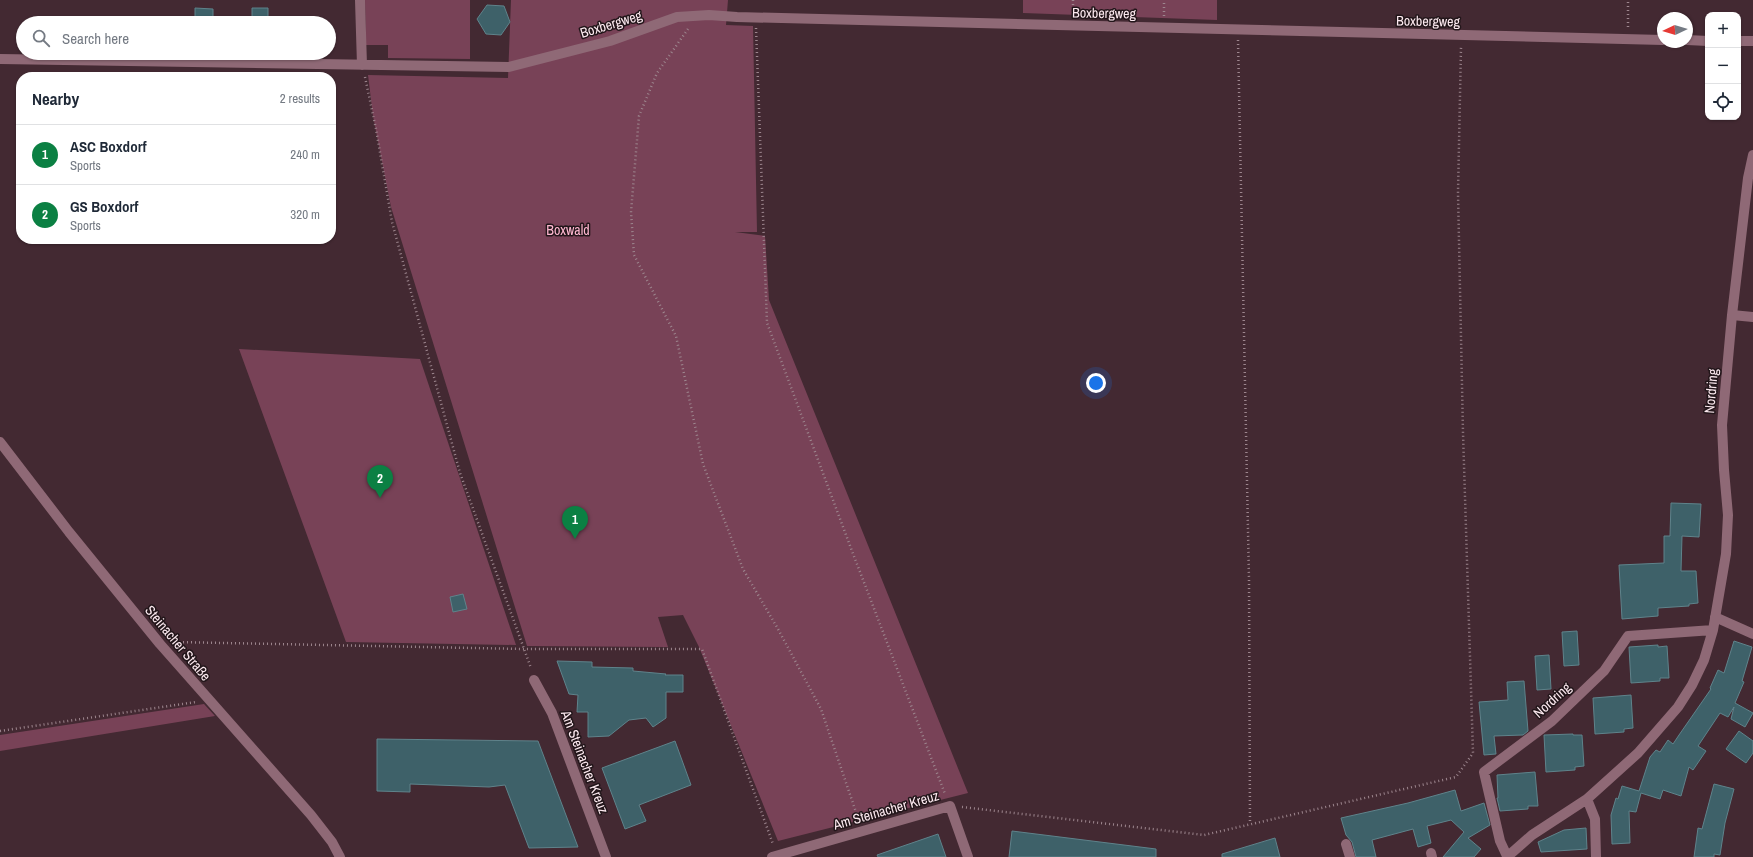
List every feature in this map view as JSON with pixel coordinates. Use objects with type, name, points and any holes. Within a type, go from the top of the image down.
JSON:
[{"type":"street","points":[[360,0],[362,65]]},
{"type":"street","name":"Boxbergweg","points":[[60,60],[509,67],[610,41],[677,17],[708,15],[756,18],[1657,40]]},
{"type":"street","points":[[1693,40],[1705,41]]},
{"type":"street","points":[[1741,41],[1753,41]]},
{"type":"street","name":"Boxbergweg","points":[[0,59],[16,59]]},
{"type":"street","name":"Nordring","points":[[1713,630],[1628,636],[1604,671],[1552,721],[1484,772],[1500,841],[1507,857],[1532,835],[1587,799],[1638,753],[1678,707],[1692,685],[1704,660],[1713,630],[1726,554],[1728,515],[1722,425],[1732,315],[1748,178],[1753,155]]},
{"type":"street","points":[[1732,315],[1753,317]]},
{"type":"street","name":"Steinacher Straße","points":[[0,442],[69,532],[160,644],[312,815],[332,842],[340,857]]},
{"type":"street","points":[[1715,617],[1753,634]]},
{"type":"street","name":"Am Steinacher Kreuz","points":[[534,680],[552,713],[606,857]]},
{"type":"street","points":[[1587,799],[1595,819],[1596,857]]},
{"type":"street","name":"Am Steinacher Kreuz","points":[[776,856],[950,806],[968,857]]},
{"type":"street","points":[[1346,844],[1350,857]]},
{"type":"path","points":[[1073,0],[1073,15]]},
{"type":"path","points":[[1628,0],[1628,39]]},
{"type":"path","points":[[756,18],[767,323],[852,551],[950,806],[1204,835],[1456,777],[1473,753],[1463,449],[1458,193],[1462,36]]},
{"type":"path","points":[[691,27],[686,31],[657,73],[639,116],[631,212],[634,255],[676,336],[703,464],[743,570],[778,629],[821,709],[862,832]]},
{"type":"path","points":[[1238,30],[1248,571],[1250,824]]},
{"type":"path","points":[[362,65],[376,129],[392,222],[458,466],[534,680]]},
{"type":"path","points":[[160,644],[180,641],[523,649],[702,649],[776,856]]},
{"type":"path","points":[[0,731],[209,700]]},
{"type":"green space","points":[[365,0],[470,0],[470,59],[388,58],[388,45],[366,45]]},
{"type":"green space","name":"Boxwald","points":[[511,0],[728,0],[726,25],[753,26],[757,232],[735,232],[765,236],[769,300],[968,793],[778,841],[699,647],[683,615],[658,617],[668,647],[527,646],[391,207],[373,116],[368,75],[508,78]]},
{"type":"green space","points":[[1023,0],[1217,0],[1217,20],[1023,13]]},
{"type":"green space","points":[[239,349],[420,359],[516,645],[346,642]]},
{"type":"green space","points":[[204,704],[215,716],[0,751],[0,735]]},
{"type":"building","points":[[487,5],[504,6],[510,22],[501,35],[486,34],[477,19]]},
{"type":"building","points":[[195,8],[213,9],[213,16],[195,16]]},
{"type":"building","points":[[252,8],[268,8],[268,16],[252,16]]},
{"type":"building","points":[[1671,503],[1701,504],[1699,537],[1682,536],[1681,571],[1696,571],[1698,603],[1689,604],[1689,606],[1658,608],[1658,616],[1622,619],[1619,565],[1664,563],[1664,536],[1670,536]]},
{"type":"building","points":[[463,594],[467,609],[453,612],[450,597]]},
{"type":"building","points":[[1577,631],[1579,665],[1564,666],[1562,632]]},
{"type":"building","points":[[1734,641],[1752,647],[1742,681],[1744,682],[1735,703],[1753,713],[1745,727],[1731,719],[1734,707],[1728,717],[1720,713],[1698,746],[1706,751],[1693,770],[1689,767],[1681,796],[1663,790],[1660,799],[1641,793],[1636,812],[1629,811],[1630,843],[1612,844],[1611,815],[1616,798],[1618,799],[1622,786],[1639,791],[1650,757],[1656,750],[1660,752],[1668,740],[1673,744],[1711,689],[1710,688],[1718,670],[1724,673]]},
{"type":"building","points":[[1658,645],[1658,647],[1667,646],[1669,678],[1660,678],[1660,681],[1631,683],[1629,647]]},
{"type":"building","points":[[1549,655],[1551,689],[1537,690],[1535,656]]},
{"type":"building","points":[[557,661],[592,662],[592,667],[633,668],[633,671],[666,674],[665,675],[683,675],[683,692],[666,692],[666,718],[653,727],[646,718],[629,720],[609,736],[588,737],[588,712],[577,712],[578,695],[569,694]]},
{"type":"building","points":[[1524,681],[1528,731],[1523,735],[1494,736],[1496,754],[1484,755],[1479,702],[1508,700],[1507,682]]},
{"type":"building","points":[[1631,695],[1633,728],[1624,729],[1624,732],[1595,734],[1593,698]]},
{"type":"building","points":[[1739,731],[1753,741],[1753,753],[1746,763],[1726,749]]},
{"type":"building","points":[[1544,735],[1582,735],[1584,766],[1575,767],[1575,770],[1546,772]]},
{"type":"building","points":[[377,739],[538,741],[578,847],[529,848],[505,785],[489,787],[410,784],[410,792],[377,791]]},
{"type":"building","points":[[675,741],[691,785],[639,805],[646,821],[625,829],[602,768]]},
{"type":"building","points":[[1535,772],[1538,806],[1528,806],[1528,809],[1500,811],[1497,798],[1497,775]]},
{"type":"building","points":[[1714,784],[1734,789],[1725,823],[1720,855],[1714,854],[1714,857],[1694,857],[1698,828],[1702,829]]},
{"type":"building","points":[[1455,790],[1461,811],[1484,803],[1490,825],[1468,838],[1481,849],[1474,857],[1443,857],[1464,832],[1451,820],[1427,826],[1431,843],[1418,847],[1413,829],[1372,840],[1376,857],[1356,857],[1352,842],[1346,835],[1341,818],[1408,803]]},
{"type":"building","points":[[1586,828],[1587,849],[1541,852],[1538,842],[1564,830]]},
{"type":"building","points":[[1012,831],[1156,849],[1156,857],[1009,857]]},
{"type":"building","points":[[938,834],[946,857],[878,857],[877,855]]},
{"type":"building","points":[[1275,838],[1280,857],[1222,857],[1222,854]]},
{"type":"place","name":"GS Boxdorf","points":[[380,498]]},
{"type":"place","name":"ASC Boxdorf","points":[[575,539]]}]
